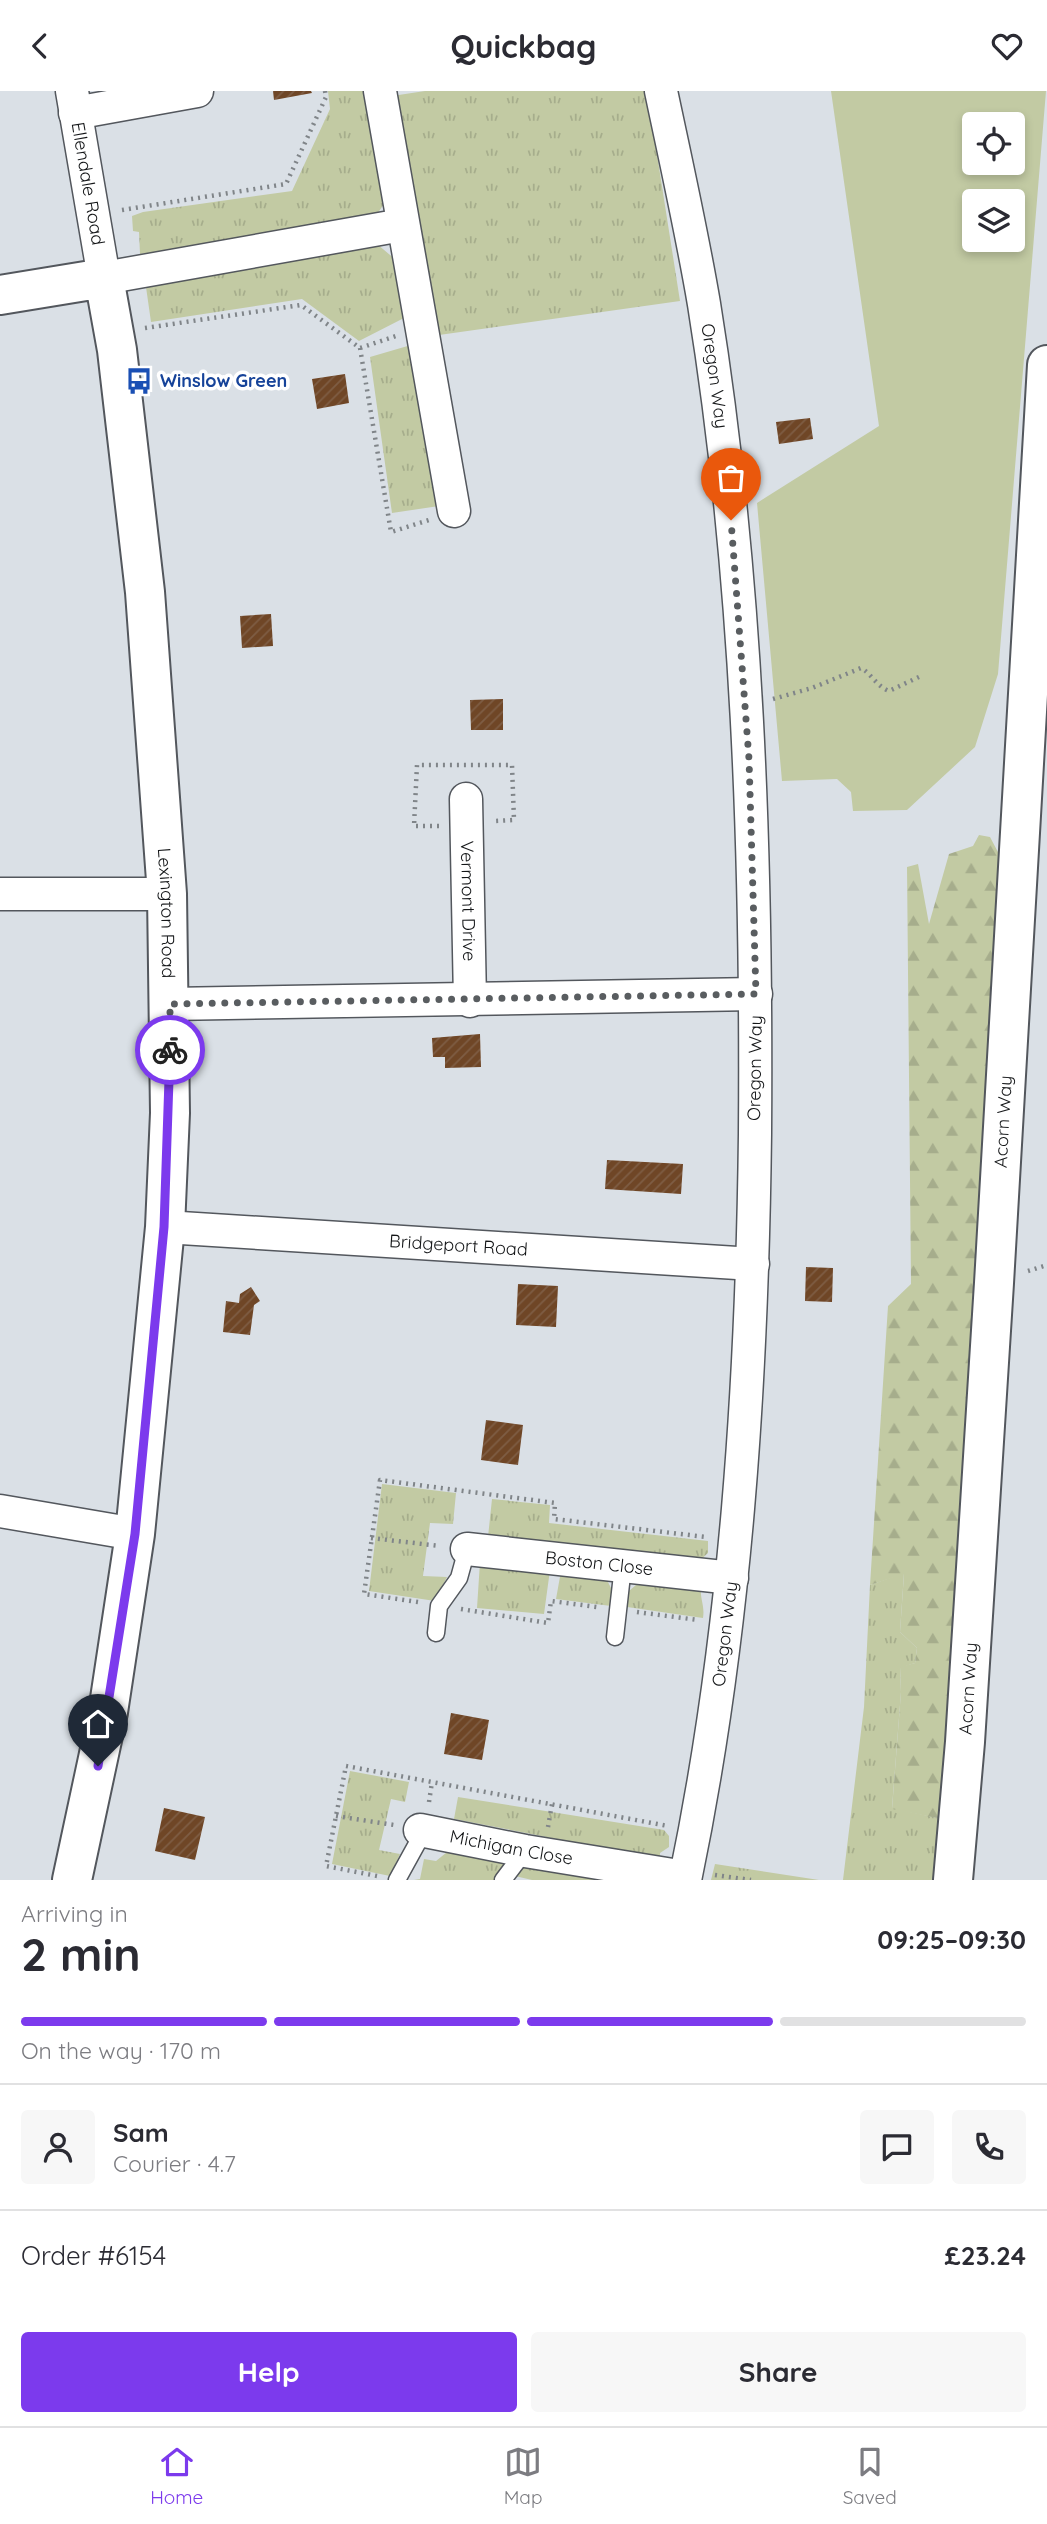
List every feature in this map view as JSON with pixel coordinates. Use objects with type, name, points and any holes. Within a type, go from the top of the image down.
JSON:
[{"type":"street","points":[[74,102],[197,91]]},
{"type":"street","points":[[380,91],[454,511]]},
{"type":"street","name":"Oregon Way","points":[[662,91],[704,304],[731,520],[745,705],[756,994],[753,1263],[732,1578],[715,1718],[685,1879]]},
{"type":"street","name":"Ellendale Road","points":[[74,102],[104,278]]},
{"type":"street","points":[[0,295],[402,226]]},
{"type":"street","name":"Lexington Road","points":[[72,1880],[108,1712],[135,1534],[164,1227],[170,1004],[167,894],[143,564],[104,278]]},
{"type":"street","name":"Acorn Way","points":[[953,1880],[983,1464],[1047,365]]},
{"type":"street","name":"Vermont Drive","points":[[466,799],[470,1001]]},
{"type":"street","points":[[0,894],[167,894]]},
{"type":"street","points":[[170,1004],[470,1001],[756,994]]},
{"type":"street","name":"Bridgeport Road","points":[[164,1227],[753,1263]]},
{"type":"street","points":[[0,1511],[135,1534]]},
{"type":"street","name":"Boston Close","points":[[467,1549],[732,1578]]},
{"type":"street","name":"Michigan Close","points":[[422,1830],[685,1879]]},
{"type":"lane","points":[[436,1633],[439,1606],[459,1578],[467,1549]]},
{"type":"lane","points":[[615,1637],[623,1566]]},
{"type":"lane","points":[[397,1880],[422,1830]]},
{"type":"lane","points":[[503,1880],[525,1851]]},
{"type":"path","points":[[93,215],[286,184],[326,97],[325,91]]},
{"type":"path","points":[[113,332],[301,305],[360,348],[391,532],[454,511]]},
{"type":"path","points":[[360,348],[421,327]]},
{"type":"path","points":[[745,705],[812,688],[861,668],[870,673],[880,688],[889,691],[921,676]]},
{"type":"path","points":[[371,1538],[467,1549]]},
{"type":"path","points":[[336,1816],[422,1830]]},
{"type":"green space","points":[[328,91],[367,91],[384,204],[375,217],[265,237],[140,254],[139,232],[133,231],[132,216],[143,212],[292,191],[330,109]]},
{"type":"green space","points":[[425,91],[647,91],[680,301],[432,336],[392,96]]},
{"type":"green space","points":[[831,91],[1046,91],[998,674],[975,747],[907,810],[853,811],[851,792],[837,779],[782,781],[757,503],[879,426]]},
{"type":"green space","points":[[377,244],[396,260],[404,318],[359,341],[302,299],[151,322],[146,287]]},
{"type":"green space","points":[[411,345],[439,506],[392,513],[370,357]]},
{"type":"green space","points":[[979,835],[990,837],[999,854],[942,1819],[892,1809],[901,1692],[900,1667],[915,1663],[917,1648],[900,1632],[904,1574],[870,1585],[888,1306],[911,1284],[907,867],[918,864],[929,924],[949,854],[973,846]]},
{"type":"green space","points":[[382,1484],[456,1493],[453,1524],[430,1523],[423,1576],[447,1577],[435,1601],[369,1591]]},
{"type":"green space","points":[[492,1499],[550,1505],[549,1523],[708,1541],[708,1553],[697,1563],[488,1537]]},
{"type":"green space","points":[[480,1562],[550,1570],[544,1614],[477,1608]]},
{"type":"green space","points":[[561,1571],[606,1578],[612,1590],[611,1606],[556,1599]]},
{"type":"green space","points":[[904,1573],[900,1632],[917,1648],[915,1663],[900,1668],[901,1692],[892,1808],[942,1819],[935,1880],[843,1880],[864,1707],[870,1585]]},
{"type":"green space","points":[[643,1579],[701,1589],[703,1618],[627,1607],[629,1591]]},
{"type":"green space","points":[[350,1771],[409,1782],[405,1802],[391,1799],[379,1850],[400,1854],[390,1876],[332,1864]]},
{"type":"green space","points":[[458,1797],[664,1830],[669,1836],[669,1847],[660,1853],[660,1859],[454,1819]]},
{"type":"green space","points":[[457,1844],[514,1858],[496,1880],[414,1880],[420,1879],[424,1859],[436,1861]]},
{"type":"green space","points":[[526,1861],[642,1880],[532,1880],[515,1876]]},
{"type":"green space","points":[[715,1864],[819,1880],[711,1880]]},
{"type":"building","points":[[273,91],[311,91],[312,93],[274,100]]},
{"type":"building","points":[[345,374],[349,403],[317,409],[312,379]]},
{"type":"building","points":[[810,418],[813,439],[779,444],[776,422]]},
{"type":"building","points":[[271,614],[273,646],[242,648],[240,616]]},
{"type":"building","points":[[503,699],[503,730],[471,730],[470,700]]},
{"type":"building","points":[[480,1034],[481,1067],[445,1068],[445,1057],[433,1057],[432,1038]]},
{"type":"building","points":[[607,1160],[683,1164],[681,1194],[605,1189]]},
{"type":"building","points":[[806,1267],[833,1268],[832,1302],[805,1301]]},
{"type":"building","points":[[518,1284],[558,1286],[556,1327],[516,1325]]},
{"type":"building","points":[[251,1287],[260,1301],[254,1305],[250,1335],[223,1332],[226,1301],[239,1303],[240,1294]]},
{"type":"building","points":[[486,1420],[523,1425],[518,1465],[481,1460]]},
{"type":"building","points":[[451,1713],[489,1720],[482,1760],[444,1754]]},
{"type":"building","points":[[164,1808],[205,1817],[195,1860],[155,1851]]},
{"type":"way so far","points":[[170,1050],[170,1004],[470,1001],[756,994],[749,759],[731,520]]},
{"type":"place","name":"Winslow Green","points":[[139,381]]},
{"type":"route","points":[[98,1766],[135,1534],[164,1227],[170,1113],[170,1050]]}]
